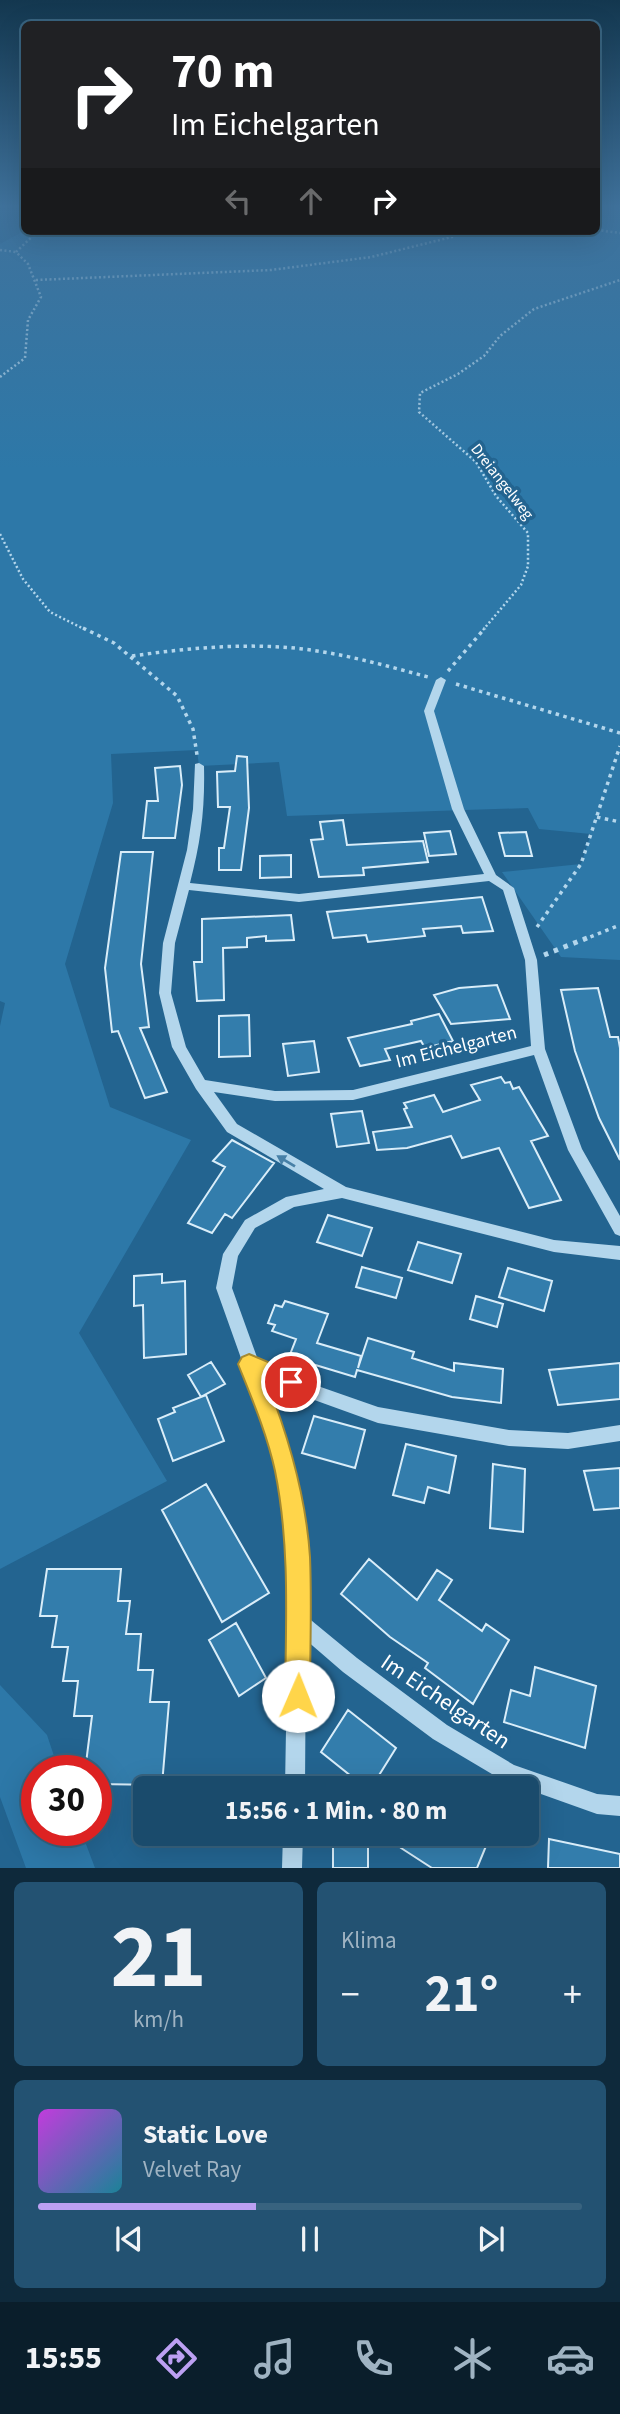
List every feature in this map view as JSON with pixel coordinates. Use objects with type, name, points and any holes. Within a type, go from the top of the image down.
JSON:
[{"type":"street","name":"Im Eichelgarten","points":[[201,1085],[275,1096],[353,1095],[538,1049],[531,960],[526,942],[508,888],[491,877],[458,808],[429,711],[441,680]]},
{"type":"street","points":[[199,766],[200,809],[185,887],[169,943],[165,993],[179,1047],[201,1085],[232,1128],[342,1192],[554,1246],[620,1253]]},
{"type":"street","points":[[185,887],[299,898],[491,877]]},
{"type":"street","points":[[538,1049],[575,1150],[620,1230]]},
{"type":"street","points":[[295,1776],[298,1556],[286,1471],[273,1425],[223,1288],[231,1254],[250,1224],[290,1201],[342,1192]]},
{"type":"street","points":[[249,1364],[312,1392],[378,1415],[509,1438],[568,1441],[620,1433]]},
{"type":"street","name":"Im Eichelgarten","points":[[299,1622],[350,1665],[440,1732],[509,1773],[597,1804],[620,1806]]},
{"type":"street","points":[[292,1868],[293,1846]]},
{"type":"path","points":[[0,377],[25,358],[28,320],[40,294]]},
{"type":"path","name":"Dreiangelweg","points":[[441,680],[521,585],[527,566],[528,533],[496,496],[476,462],[419,412],[420,393],[458,374],[484,356],[500,337],[534,309],[578,294]]},
{"type":"path","points":[[0,534],[23,579],[50,612],[114,643],[177,696],[193,729],[199,766]]},
{"type":"path","points":[[132,656],[198,646],[284,647],[374,663],[441,680],[620,733]]},
{"type":"path","points":[[526,942],[581,864],[620,746]]},
{"type":"path","points":[[597,817],[620,822]]},
{"type":"path","points":[[531,960],[620,925]]},
{"type":"shaded area","points":[[0,294],[620,294],[620,960],[561,957],[502,872],[581,864],[591,834],[539,829],[528,808],[287,816],[279,762],[199,766],[197,750],[111,754],[113,803],[65,964],[110,1107],[191,1140],[79,1333],[167,1481],[0,1569],[0,1026],[5,1003],[0,1001]]},
{"type":"shaded area","points":[[0,1685],[47,1735],[54,1755],[21,1755],[21,1846],[87,1846],[95,1868],[26,1868],[0,1797]]},
{"type":"building","points":[[237,756],[247,757],[249,808],[241,870],[219,870],[219,848],[224,848],[230,807],[218,807],[217,772],[235,771]]},
{"type":"building","points":[[180,766],[182,785],[175,838],[143,838],[147,801],[158,801],[155,768]]},
{"type":"building","points":[[343,820],[347,845],[423,841],[428,862],[363,868],[364,875],[319,877],[311,840],[323,839],[320,822]]},
{"type":"building","points":[[450,831],[456,854],[429,856],[424,833]]},
{"type":"building","points":[[526,832],[532,856],[505,856],[499,833]]},
{"type":"building","points":[[121,852],[153,852],[141,964],[149,1027],[140,1028],[167,1092],[145,1098],[118,1031],[112,1032],[105,968]]},
{"type":"building","points":[[291,855],[291,877],[260,878],[260,856]]},
{"type":"building","points":[[482,897],[493,931],[463,933],[461,926],[423,929],[425,936],[368,942],[366,935],[333,938],[327,912]]},
{"type":"building","points":[[291,915],[294,940],[266,941],[266,936],[247,938],[247,947],[223,948],[224,1000],[197,1001],[194,962],[202,962],[202,919]]},
{"type":"building","points":[[497,985],[510,1019],[451,1024],[434,995],[459,988]]},
{"type":"building","points":[[598,988],[610,1037],[618,1037],[620,1048],[620,1160],[599,1118],[575,1051],[561,990]]},
{"type":"building","points":[[439,1014],[453,1041],[425,1048],[421,1041],[385,1049],[390,1060],[360,1066],[348,1038],[412,1024],[411,1021]]},
{"type":"building","points":[[249,1015],[250,1056],[219,1057],[219,1016]]},
{"type":"building","points":[[314,1041],[319,1072],[288,1076],[283,1044]]},
{"type":"building","points":[[501,1077],[505,1083],[510,1082],[513,1089],[519,1087],[548,1136],[531,1141],[561,1200],[529,1208],[499,1148],[462,1158],[451,1136],[407,1148],[377,1150],[373,1132],[412,1127],[404,1103],[434,1095],[443,1112],[480,1100],[471,1085]]},
{"type":"building","points":[[362,1111],[369,1143],[337,1147],[331,1114]]},
{"type":"building","points":[[232,1140],[274,1163],[232,1218],[225,1214],[212,1233],[188,1223],[225,1167],[213,1161]]},
{"type":"building","points":[[328,1215],[372,1228],[362,1256],[317,1242]]},
{"type":"building","points":[[418,1242],[461,1254],[452,1283],[408,1270]]},
{"type":"building","points":[[362,1267],[402,1278],[396,1298],[356,1287]]},
{"type":"building","points":[[508,1268],[552,1281],[544,1311],[499,1297]]},
{"type":"building","points":[[162,1274],[162,1283],[185,1281],[186,1354],[144,1358],[143,1305],[134,1306],[134,1276]]},
{"type":"building","points":[[476,1296],[503,1304],[497,1327],[470,1319]]},
{"type":"building","points":[[285,1301],[328,1314],[317,1343],[361,1356],[358,1368],[368,1338],[414,1352],[412,1358],[454,1371],[454,1363],[503,1369],[501,1403],[452,1397],[357,1370],[355,1377],[289,1357],[296,1339],[272,1331],[275,1325],[268,1323],[275,1305],[282,1307]]},
{"type":"building","points":[[211,1362],[225,1384],[201,1397],[188,1375]]},
{"type":"building","points":[[620,1363],[620,1399],[558,1405],[549,1370]]},
{"type":"building","points":[[206,1395],[224,1441],[173,1461],[158,1419],[175,1412],[173,1408]]},
{"type":"building","points":[[314,1416],[365,1430],[355,1468],[302,1453]]},
{"type":"building","points":[[406,1444],[456,1456],[449,1493],[428,1487],[424,1503],[393,1495]]},
{"type":"building","points":[[493,1464],[525,1469],[523,1532],[490,1528]]},
{"type":"building","points":[[620,1468],[620,1508],[594,1510],[584,1471]]},
{"type":"building","points":[[206,1484],[269,1593],[222,1622],[162,1510]]},
{"type":"building","points":[[369,1559],[417,1600],[437,1570],[452,1580],[439,1600],[482,1631],[486,1624],[509,1640],[473,1704],[425,1668],[428,1663],[390,1637],[341,1594]]},
{"type":"building","points":[[47,1569],[121,1569],[118,1601],[130,1601],[126,1634],[141,1634],[138,1670],[153,1670],[150,1702],[169,1702],[163,1776],[133,1776],[133,1785],[112,1784],[112,1755],[87,1755],[92,1716],[74,1716],[78,1681],[63,1681],[68,1647],[52,1647],[57,1616],[40,1616]]},
{"type":"building","points":[[236,1623],[266,1678],[239,1696],[209,1640]]},
{"type":"building","points":[[535,1667],[596,1686],[585,1748],[504,1722],[511,1690],[530,1696]]},
{"type":"building","points":[[348,1710],[396,1748],[378,1776],[351,1776],[321,1752]]},
{"type":"building","points":[[549,1839],[620,1854],[620,1868],[548,1868]]},
{"type":"building","points":[[333,1846],[368,1846],[368,1868],[333,1868]]},
{"type":"building","points":[[486,1846],[477,1868],[432,1868],[401,1848]]},
{"type":"route","points":[[291,1382],[249,1364],[273,1425],[286,1471],[298,1556],[298,1696]]}]
